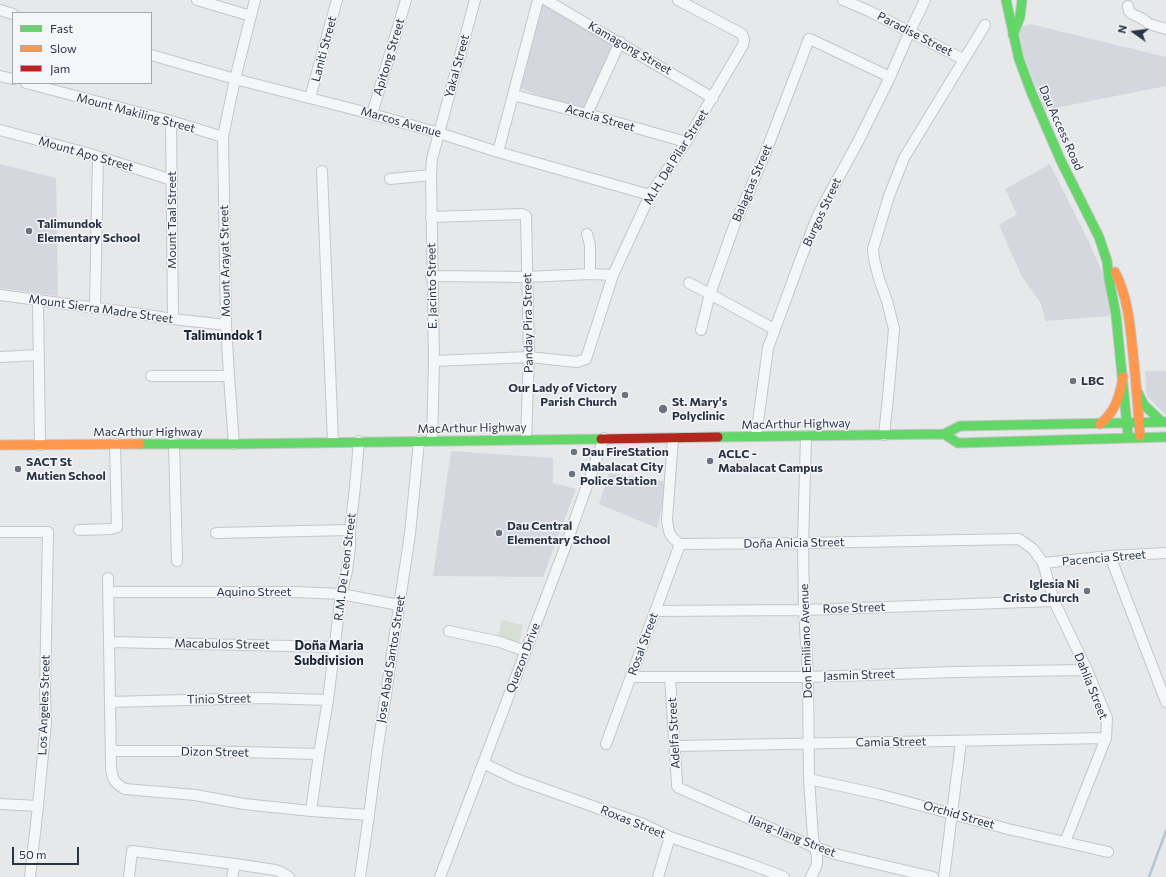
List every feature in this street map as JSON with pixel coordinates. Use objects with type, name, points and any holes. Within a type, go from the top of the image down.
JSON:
[{"type":"main road","name":"Dau Access Road","points":[[1006,0],[1019,59],[1032,94],[1061,161],[1092,223],[1107,261],[1117,276],[1125,295],[1137,391],[1140,438]]},
{"type":"main road","points":[[1014,35],[1020,17],[1022,0]]},
{"type":"main road","name":"Dau Access Road","points":[[1107,261],[1115,306],[1128,423],[1128,438]]},
{"type":"main road","points":[[1100,424],[1108,417],[1114,408],[1121,388],[1123,376]]},
{"type":"main road","points":[[1137,391],[1144,405],[1164,422]]},
{"type":"main road","name":"MacArthur Highway","points":[[0,445],[174,443],[234,444],[419,440],[944,434],[960,426],[1164,422]]},
{"type":"main road","name":"MacArthur Highway","points":[[944,434],[958,443],[1166,437]]},
{"type":"street","points":[[197,0],[251,16]]},
{"type":"street","name":"Mount Arayat Street","points":[[234,444],[226,325],[223,137],[235,79],[255,0]]},
{"type":"street","name":"Laniti Street","points":[[310,98],[338,0]]},
{"type":"street","name":"Apitong Street","points":[[372,114],[406,0]]},
{"type":"street","name":"Yakal Street","points":[[439,132],[475,0]]},
{"type":"street","points":[[498,152],[538,0]]},
{"type":"street","name":"Kamagong Street","points":[[546,0],[620,42],[713,98]]},
{"type":"street","name":"M.H. Del Pilar Street","points":[[529,357],[577,362],[586,359],[613,275],[650,194],[686,142],[713,98],[742,45],[744,40],[742,34],[678,0]]},
{"type":"street","name":"Paradise Street","points":[[844,0],[910,31],[963,59]]},
{"type":"street","name":"Burgos Street","points":[[756,436],[768,348],[818,215],[890,77],[925,0]]},
{"type":"street","points":[[1128,6],[1129,11],[1132,14],[1143,19],[1149,24],[1161,28]]},
{"type":"street","points":[[0,10],[12,14]]},
{"type":"street","points":[[884,435],[894,329],[888,301],[879,279],[874,260],[874,249],[888,196],[904,158],[985,25]]},
{"type":"street","name":"Balagtas Street","points":[[701,330],[710,294],[734,226],[765,154],[809,39],[890,77]]},
{"type":"street","points":[[587,114],[620,42]]},
{"type":"street","name":"Marcos Avenue","points":[[152,55],[235,79],[439,132],[498,152],[650,194]]},
{"type":"street","points":[[0,76],[12,79]]},
{"type":"street","name":"Mount Makiling Street","points":[[30,84],[223,137]]},
{"type":"street","name":"Acacia Street","points":[[513,95],[686,142]]},
{"type":"street","name":"Mount Taal Street","points":[[171,122],[173,319]]},
{"type":"street","name":"Mount Apo Street","points":[[0,130],[72,148],[172,180]]},
{"type":"street","name":"E. Jacinto Street","points":[[432,441],[434,361],[431,276],[431,175],[432,159],[439,132]]},
{"type":"street","points":[[95,308],[98,157]]},
{"type":"street","points":[[322,171],[333,442]]},
{"type":"street","points":[[390,179],[431,175]]},
{"type":"street","name":"Panday Pira Street","points":[[431,217],[519,214],[526,216],[529,357],[526,439]]},
{"type":"street","points":[[587,234],[590,245],[590,274]]},
{"type":"street","points":[[431,276],[527,277],[590,274],[613,275]]},
{"type":"street","points":[[689,283],[774,329]]},
{"type":"street","name":"Mount Sierra Madre Street","points":[[0,295],[226,325]]},
{"type":"street","points":[[38,300],[40,444]]},
{"type":"street","points":[[0,357],[39,355]]},
{"type":"street","points":[[434,361],[529,357]]},
{"type":"street","points":[[151,376],[229,376]]},
{"type":"street","name":"Don Emiliano Avenue","points":[[806,436],[803,544],[804,610],[808,677],[809,779],[814,847],[817,857],[816,869],[811,877]]},
{"type":"street","name":"Quezon Drive","points":[[440,877],[564,550],[604,438]]},
{"type":"street","points":[[673,438],[667,520],[669,532],[680,544]]},
{"type":"street","name":"Jose Abad Santos Street","points":[[360,877],[410,534],[419,440]]},
{"type":"street","name":"R.M. De Leon Street","points":[[311,812],[328,700],[341,594],[347,570],[350,547],[350,530],[359,441]]},
{"type":"street","points":[[174,443],[177,561]]},
{"type":"street","points":[[79,530],[111,529],[117,527],[115,444]]},
{"type":"street","points":[[216,533],[350,530]]},
{"type":"street","name":"Los Angeles Street","points":[[0,532],[48,532],[46,723],[30,877]]},
{"type":"street","name":"Doña Anicia Street","points":[[680,544],[803,544],[1019,539]]},
{"type":"street","name":"Dahlia Street","points":[[1019,539],[1033,549],[1043,564],[1054,601],[1087,670],[1107,718],[1106,738],[1065,842]]},
{"type":"street","name":"Rosal Street","points":[[606,744],[680,544]]},
{"type":"street","name":"Pacencia Street","points":[[1043,564],[1110,556],[1166,553]]},
{"type":"street","points":[[1110,556],[1166,702]]},
{"type":"street","points":[[108,578],[111,767],[112,776],[117,784],[125,789],[195,795],[244,804],[311,812],[369,815]]},
{"type":"street","name":"Aquino Street","points":[[109,592],[296,592],[341,594],[399,605]]},
{"type":"street","name":"Rose Street","points":[[655,611],[804,610],[1054,601]]},
{"type":"street","points":[[449,631],[500,642],[525,651]]},
{"type":"street","name":"Macabulos Street","points":[[110,642],[335,646]]},
{"type":"street","name":"Jasmin Street","points":[[631,677],[808,677],[954,672],[1087,670]]},
{"type":"street","name":"Adelfa Street","points":[[670,677],[676,783],[679,788]]},
{"type":"street","name":"Tinio Street","points":[[110,702],[263,698],[328,700]]},
{"type":"street","name":"Camia Street","points":[[675,746],[961,742],[1106,738]]},
{"type":"street","points":[[944,877],[961,742]]},
{"type":"street","name":"Dizon Street","points":[[111,752],[202,750],[319,754]]},
{"type":"street","name":"Roxas Street","points":[[483,763],[516,779],[643,824],[670,837],[784,877]]},
{"type":"street","name":"Orchid Street","points":[[809,779],[915,803],[952,815],[1108,852]]},
{"type":"street","name":"Ilang-Ilang Street","points":[[679,788],[814,847],[839,855],[933,877]]},
{"type":"street","points":[[0,804],[38,806]]},
{"type":"street","points":[[658,877],[670,837]]},
{"type":"street","points":[[129,877],[132,851],[275,870],[289,877]]},
{"type":"street","points":[[232,877],[235,864]]},
{"type":"shaded area","points":[[542,1],[616,38],[582,111],[519,88]]},
{"type":"shaded area","points":[[1030,24],[1166,57],[1166,86],[1045,110],[1025,58],[1018,28]]},
{"type":"shaded area","name":"Talimundok Elementary School","points":[[0,164],[56,178],[58,296],[0,288]]},
{"type":"shaded area","points":[[1050,164],[1090,244],[1104,277],[1110,316],[1046,321],[1040,302],[1022,277],[999,225],[1017,214],[1005,189]]},
{"type":"shaded area","points":[[1145,371],[1166,371],[1166,415],[1147,396]]},
{"type":"shaded area","name":"Dau Central Elementary School","points":[[451,451],[553,458],[553,483],[576,489],[543,577],[433,576]]},
{"type":"shaded area","points":[[609,473],[668,482],[657,528],[599,504]]},
{"type":"shaded area","points":[[502,620],[523,625],[519,642],[498,637]]},
{"type":"waterway","points":[[1149,877],[1166,831]]},
{"type":"traffic: fast","points":[[1006,0],[1019,59],[1032,94],[1061,161],[1099,237],[1107,261],[1116,315],[1128,435]]},
{"type":"traffic: fast","points":[[1013,35],[1020,17],[1022,0]]},
{"type":"traffic: fast","points":[[1137,391],[1144,405],[1162,422]]},
{"type":"traffic: fast","points":[[718,437],[944,434],[960,426],[1166,422]]},
{"type":"traffic: fast","points":[[944,434],[958,443],[1166,437]]},
{"type":"traffic: fast","points":[[140,444],[601,439]]},
{"type":"traffic: slow","points":[[1115,272],[1126,301],[1135,374],[1140,436]]},
{"type":"traffic: slow","points":[[1100,424],[1110,414],[1116,403],[1123,377]]},
{"type":"traffic: slow","points":[[0,445],[140,444]]},
{"type":"traffic: jam","points":[[601,439],[718,437]]},
{"type":"place","name":"Talimundok Elementary School","points":[[29,231]]},
{"type":"place","name":"LBC","points":[[1073,381]]},
{"type":"place","name":"Our Lady of Victory Parish Church","points":[[625,395]]},
{"type":"place","name":"St. Mary's Polyclinic","points":[[663,409]]},
{"type":"place","name":"Dau FireStation","points":[[574,452]]},
{"type":"place","name":"ACLC - Mabalacat Campus","points":[[710,461]]},
{"type":"place","name":"SACT St Mutien School","points":[[18,469]]},
{"type":"place","name":"Mabalacat City Police Station","points":[[572,474]]},
{"type":"place","name":"Dau Central Elementary School","points":[[499,533]]},
{"type":"place","name":"Iglesia Ni Cristo Church","points":[[1087,591]]},
{"type":"district","name":"Talimundok 1","points":[[223,336]]},
{"type":"district","name":"Doña Maria Subdivision","points":[[329,654]]}]
